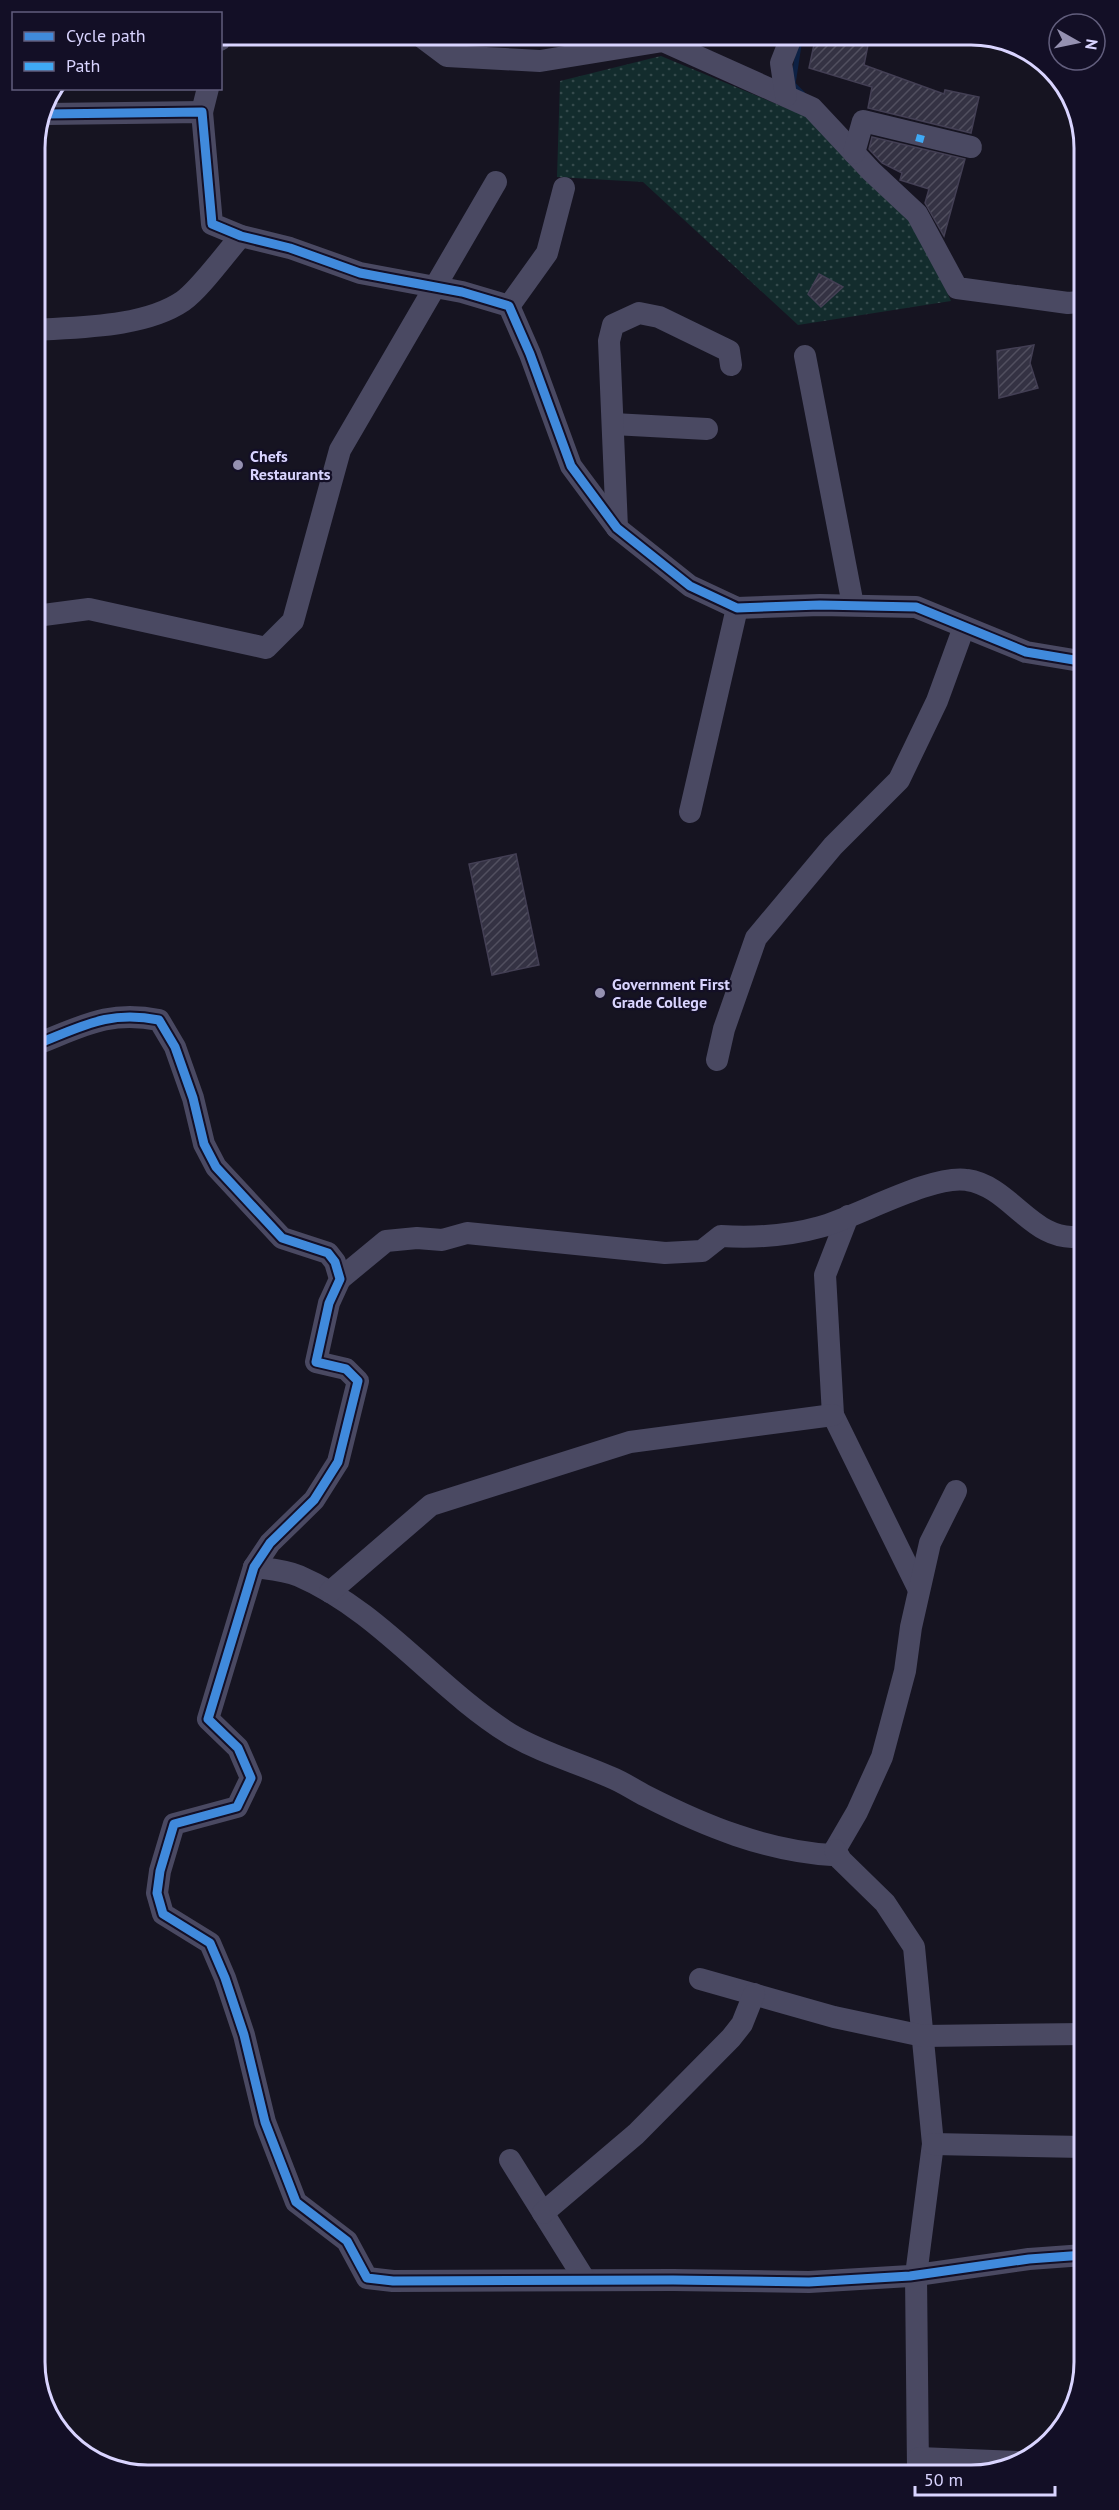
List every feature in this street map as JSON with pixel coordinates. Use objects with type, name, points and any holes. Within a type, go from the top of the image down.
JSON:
[{"type":"street","points":[[432,45],[447,56],[540,61],[644,45]]},
{"type":"street","points":[[670,45],[812,108],[916,214],[957,288],[1074,302]]},
{"type":"street","points":[[786,96],[782,63],[788,45]]},
{"type":"street","points":[[208,90],[202,112],[212,224],[241,236],[290,248],[360,273],[462,292],[509,306],[530,354],[571,466],[617,528],[690,586],[737,608],[916,607],[1026,652],[1074,660]]},
{"type":"street","points":[[52,114],[202,112]]},
{"type":"street","points":[[854,153],[863,121],[970,147]]},
{"type":"street","points":[[45,615],[89,609],[266,648],[293,621],[340,450],[496,182]]},
{"type":"street","points":[[509,306],[547,253],[564,188]]},
{"type":"street","points":[[45,329],[94,326],[161,314],[185,300],[241,236]]},
{"type":"street","points":[[617,528],[609,341],[613,325],[639,313],[673,322],[729,351],[731,365]]},
{"type":"street","points":[[805,356],[853,606]]},
{"type":"street","points":[[613,424],[707,429]]},
{"type":"street","points":[[690,812],[737,608]]},
{"type":"street","points":[[717,1060],[724,1029],[756,938],[833,846],[898,780],[937,701],[964,627]]},
{"type":"street","points":[[45,1041],[100,1019],[134,1015],[159,1020],[175,1047],[193,1098],[204,1144],[216,1167],[282,1238],[328,1253],[335,1262],[340,1280]]},
{"type":"street","points":[[1074,1238],[1048,1233],[991,1188],[966,1179],[935,1183],[821,1227],[756,1239],[721,1236],[702,1251],[665,1253],[467,1233],[442,1240],[417,1238],[386,1241],[340,1280],[329,1303],[316,1362],[346,1369],[358,1381],[338,1462],[314,1500],[270,1543],[254,1567],[208,1719],[238,1748],[251,1778],[237,1807],[174,1824],[160,1871],[157,1893],[163,1914],[210,1943],[225,1978],[244,2035],[265,2122],[296,2202],[347,2241],[367,2278],[393,2281],[809,2282],[916,2275],[1029,2259],[1074,2256]]},
{"type":"street","points":[[848,1216],[825,1275],[833,1415],[918,1588]]},
{"type":"street","points":[[330,1592],[431,1505],[630,1442],[833,1415]]},
{"type":"street","points":[[254,1567],[296,1575],[330,1592],[510,1734],[559,1759],[610,1777],[682,1814],[743,1839],[813,1854],[832,1855],[857,1812],[882,1756],[905,1671],[918,1588],[930,1543],[956,1491]]},
{"type":"street","points":[[835,1850],[841,1860],[885,1903],[914,1947],[933,2144],[916,2275],[919,2464],[993,2463]]},
{"type":"street","points":[[700,1978],[834,2017],[923,2036],[1074,2034]]},
{"type":"street","points":[[543,2214],[636,2134],[731,2038],[742,2024],[754,1994]]},
{"type":"street","points":[[933,2144],[1074,2147]]},
{"type":"street","points":[[510,2160],[585,2280]]},
{"type":"green space","points":[[661,56],[808,117],[905,212],[930,255],[951,301],[798,325],[643,182],[557,177],[560,81]]},
{"type":"building","points":[[814,45],[868,45],[864,65],[944,94],[945,90],[979,97],[971,133],[868,108],[872,87],[809,68]]},
{"type":"building","points":[[872,137],[965,159],[944,236],[925,203],[929,189],[900,180],[902,173],[882,163],[869,149]]},
{"type":"building","points":[[819,274],[843,287],[821,307],[808,294]]},
{"type":"building","points":[[1034,345],[1030,363],[1038,388],[999,398],[997,351]]},
{"type":"building","points":[[516,854],[539,965],[492,975],[469,864]]},
{"type":"waterway","points":[[799,45],[793,84],[803,94]]},
{"type":"marked path","points":[[919,142],[921,135]]},
{"type":"cycle path","points":[[52,114],[202,112],[212,224],[241,236],[290,248],[360,273],[462,292],[509,306],[530,354],[571,466],[617,528],[690,586],[737,608],[820,605],[916,607],[1026,652],[1074,660]]},
{"type":"cycle path","points":[[45,1041],[111,1018],[141,1017],[159,1020],[175,1047],[193,1098],[204,1144],[216,1167],[282,1238],[328,1253],[335,1262],[340,1279],[329,1303],[316,1362],[346,1369],[358,1381],[338,1462],[314,1500],[270,1543],[254,1567],[208,1719],[238,1748],[251,1778],[237,1807],[174,1824],[160,1871],[157,1893],[163,1914],[210,1943],[225,1978],[244,2035],[265,2122],[296,2202],[347,2241],[367,2278],[393,2281],[809,2282],[910,2276],[1029,2259],[1074,2256]]},
{"type":"place","name":"Chefs Restaurants","points":[[238,465]]},
{"type":"place","name":"Government First Grade College","points":[[600,993]]}]
